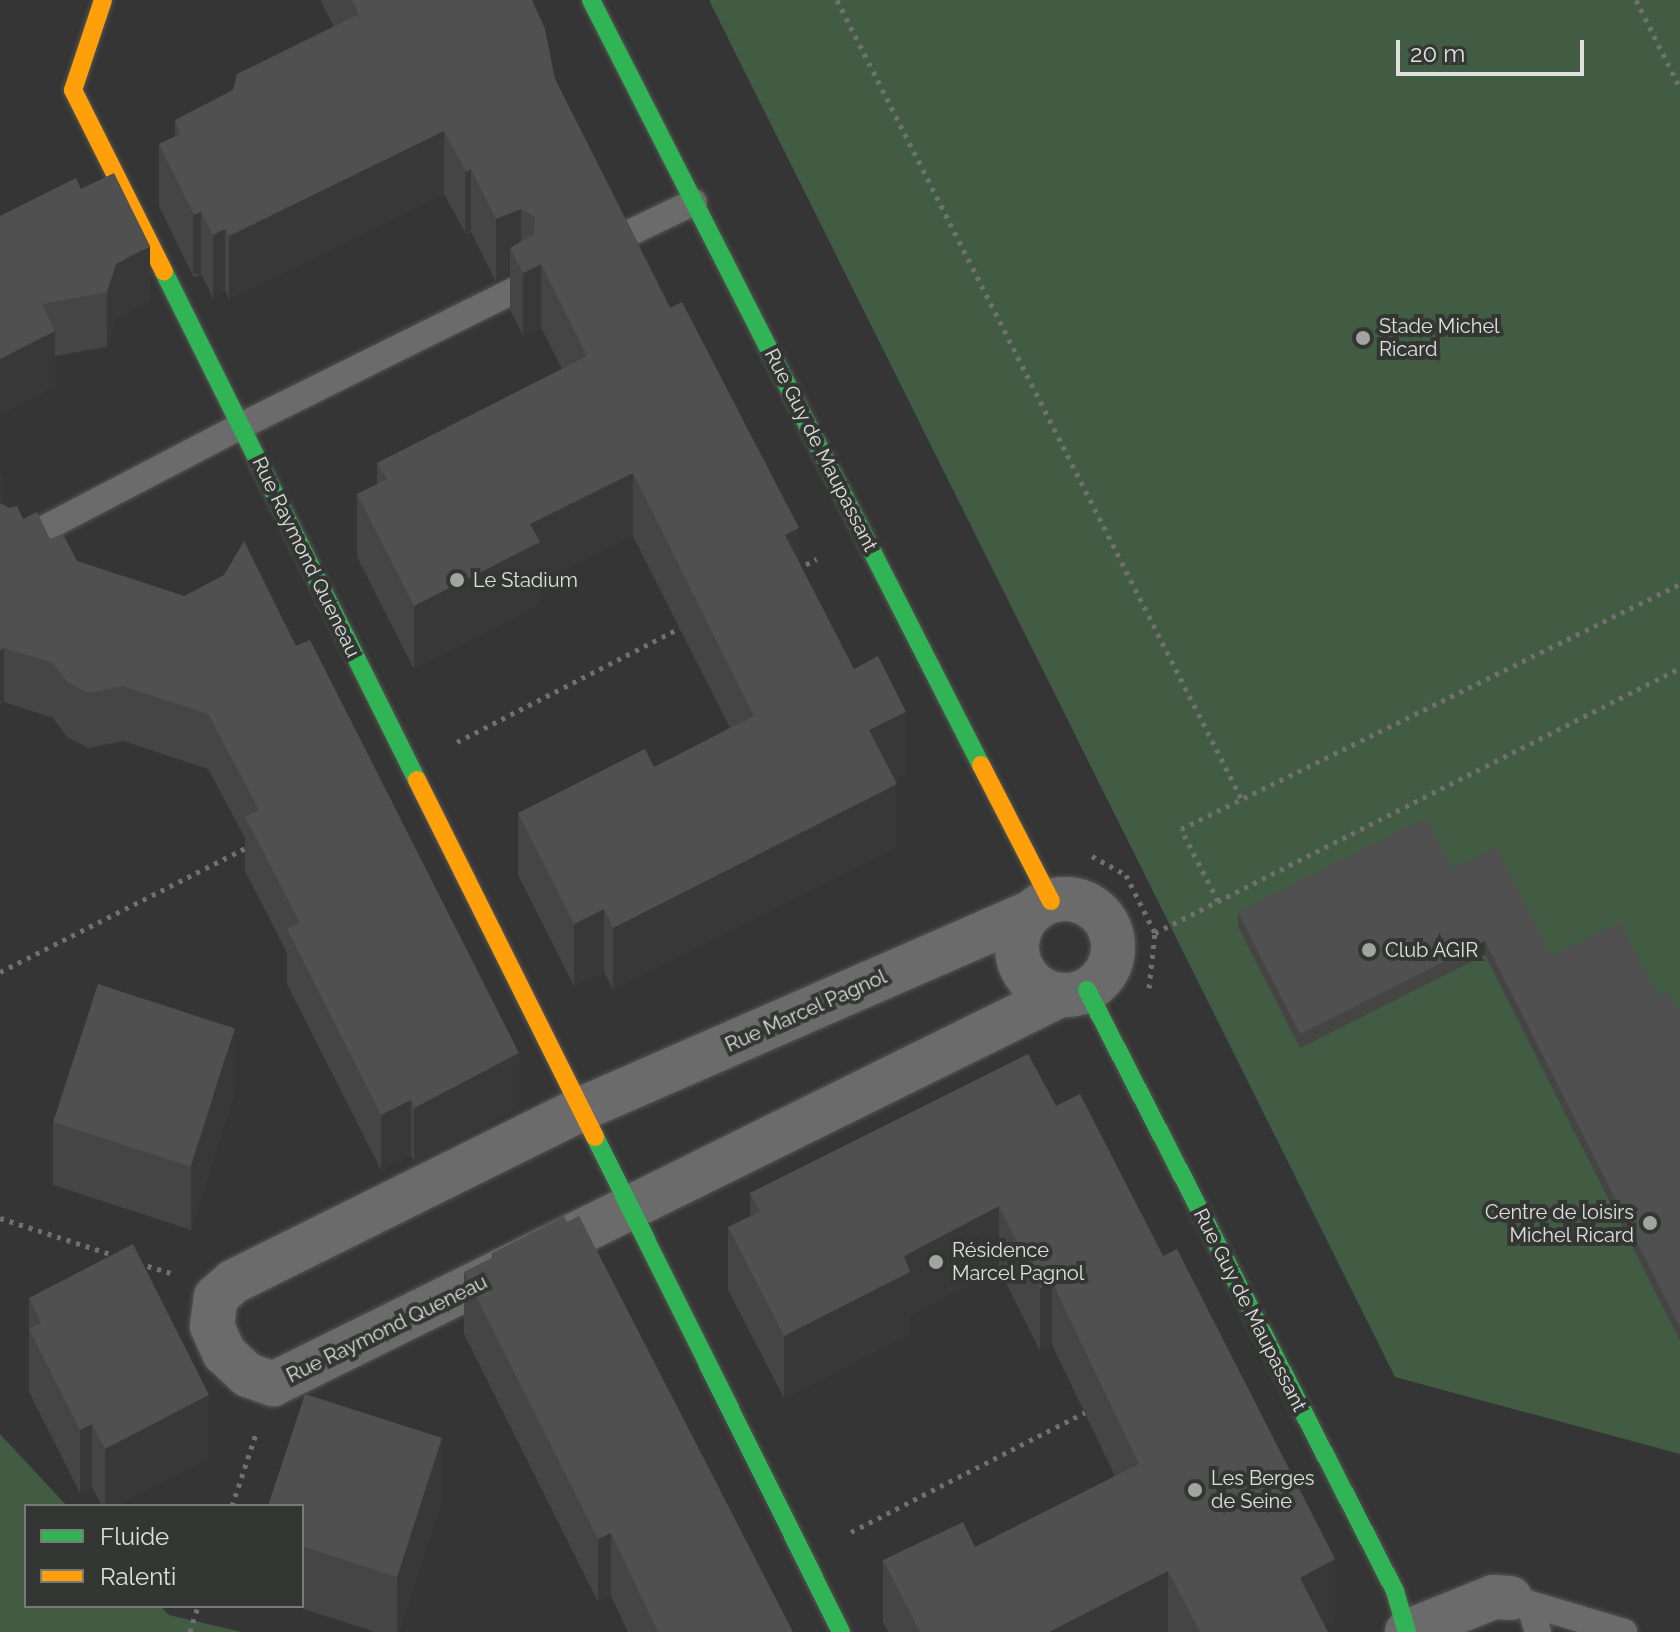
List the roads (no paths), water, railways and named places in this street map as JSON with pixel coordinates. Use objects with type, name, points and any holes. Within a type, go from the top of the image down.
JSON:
[{"type":"street","name":"Rue Raymond Queneau","points":[[103,0],[73,90],[841,1632]]},
{"type":"street","name":"Rue Guy de Maupassant","points":[[591,0],[694,202],[1040,907]]},
{"type":"street","points":[[631,1210],[1083,1003],[1106,973],[1113,951],[1111,934],[1101,915],[1090,906],[1073,900],[1040,907],[1022,926],[1016,948],[1020,965],[1032,983],[1083,1003]]},
{"type":"street","name":"Rue Marcel Pagnol","points":[[581,1109],[1040,907]]},
{"type":"street","name":"Rue Guy de Maupassant","points":[[1083,1003],[1395,1591],[1407,1632]]},
{"type":"street","name":"Rue Raymond Queneau","points":[[581,1109],[233,1282],[216,1297],[212,1326],[224,1353],[248,1375],[273,1384],[631,1210]]},
{"type":"street","points":[[1407,1632],[1493,1597],[1519,1601]]},
{"type":"lane","points":[[619,238],[694,202]]},
{"type":"lane","points":[[10,547],[241,426],[521,287]]},
{"type":"lane","points":[[1519,1601],[1538,1632]]},
{"type":"lane","points":[[1519,1601],[1624,1632]]},
{"type":"place","name":"Stade Michel Ricard","points":[[1363,338]]},
{"type":"place","name":"Le Stadium","points":[[457,580]]},
{"type":"place","name":"Club AGIR","points":[[1369,950]]},
{"type":"place","name":"Centre de loisirs Michel Ricard","points":[[1650,1223]]},
{"type":"place","name":"Résidence Marcel Pagnol","points":[[936,1262]]},
{"type":"place","name":"Les Berges de Seine","points":[[1195,1490]]}]
